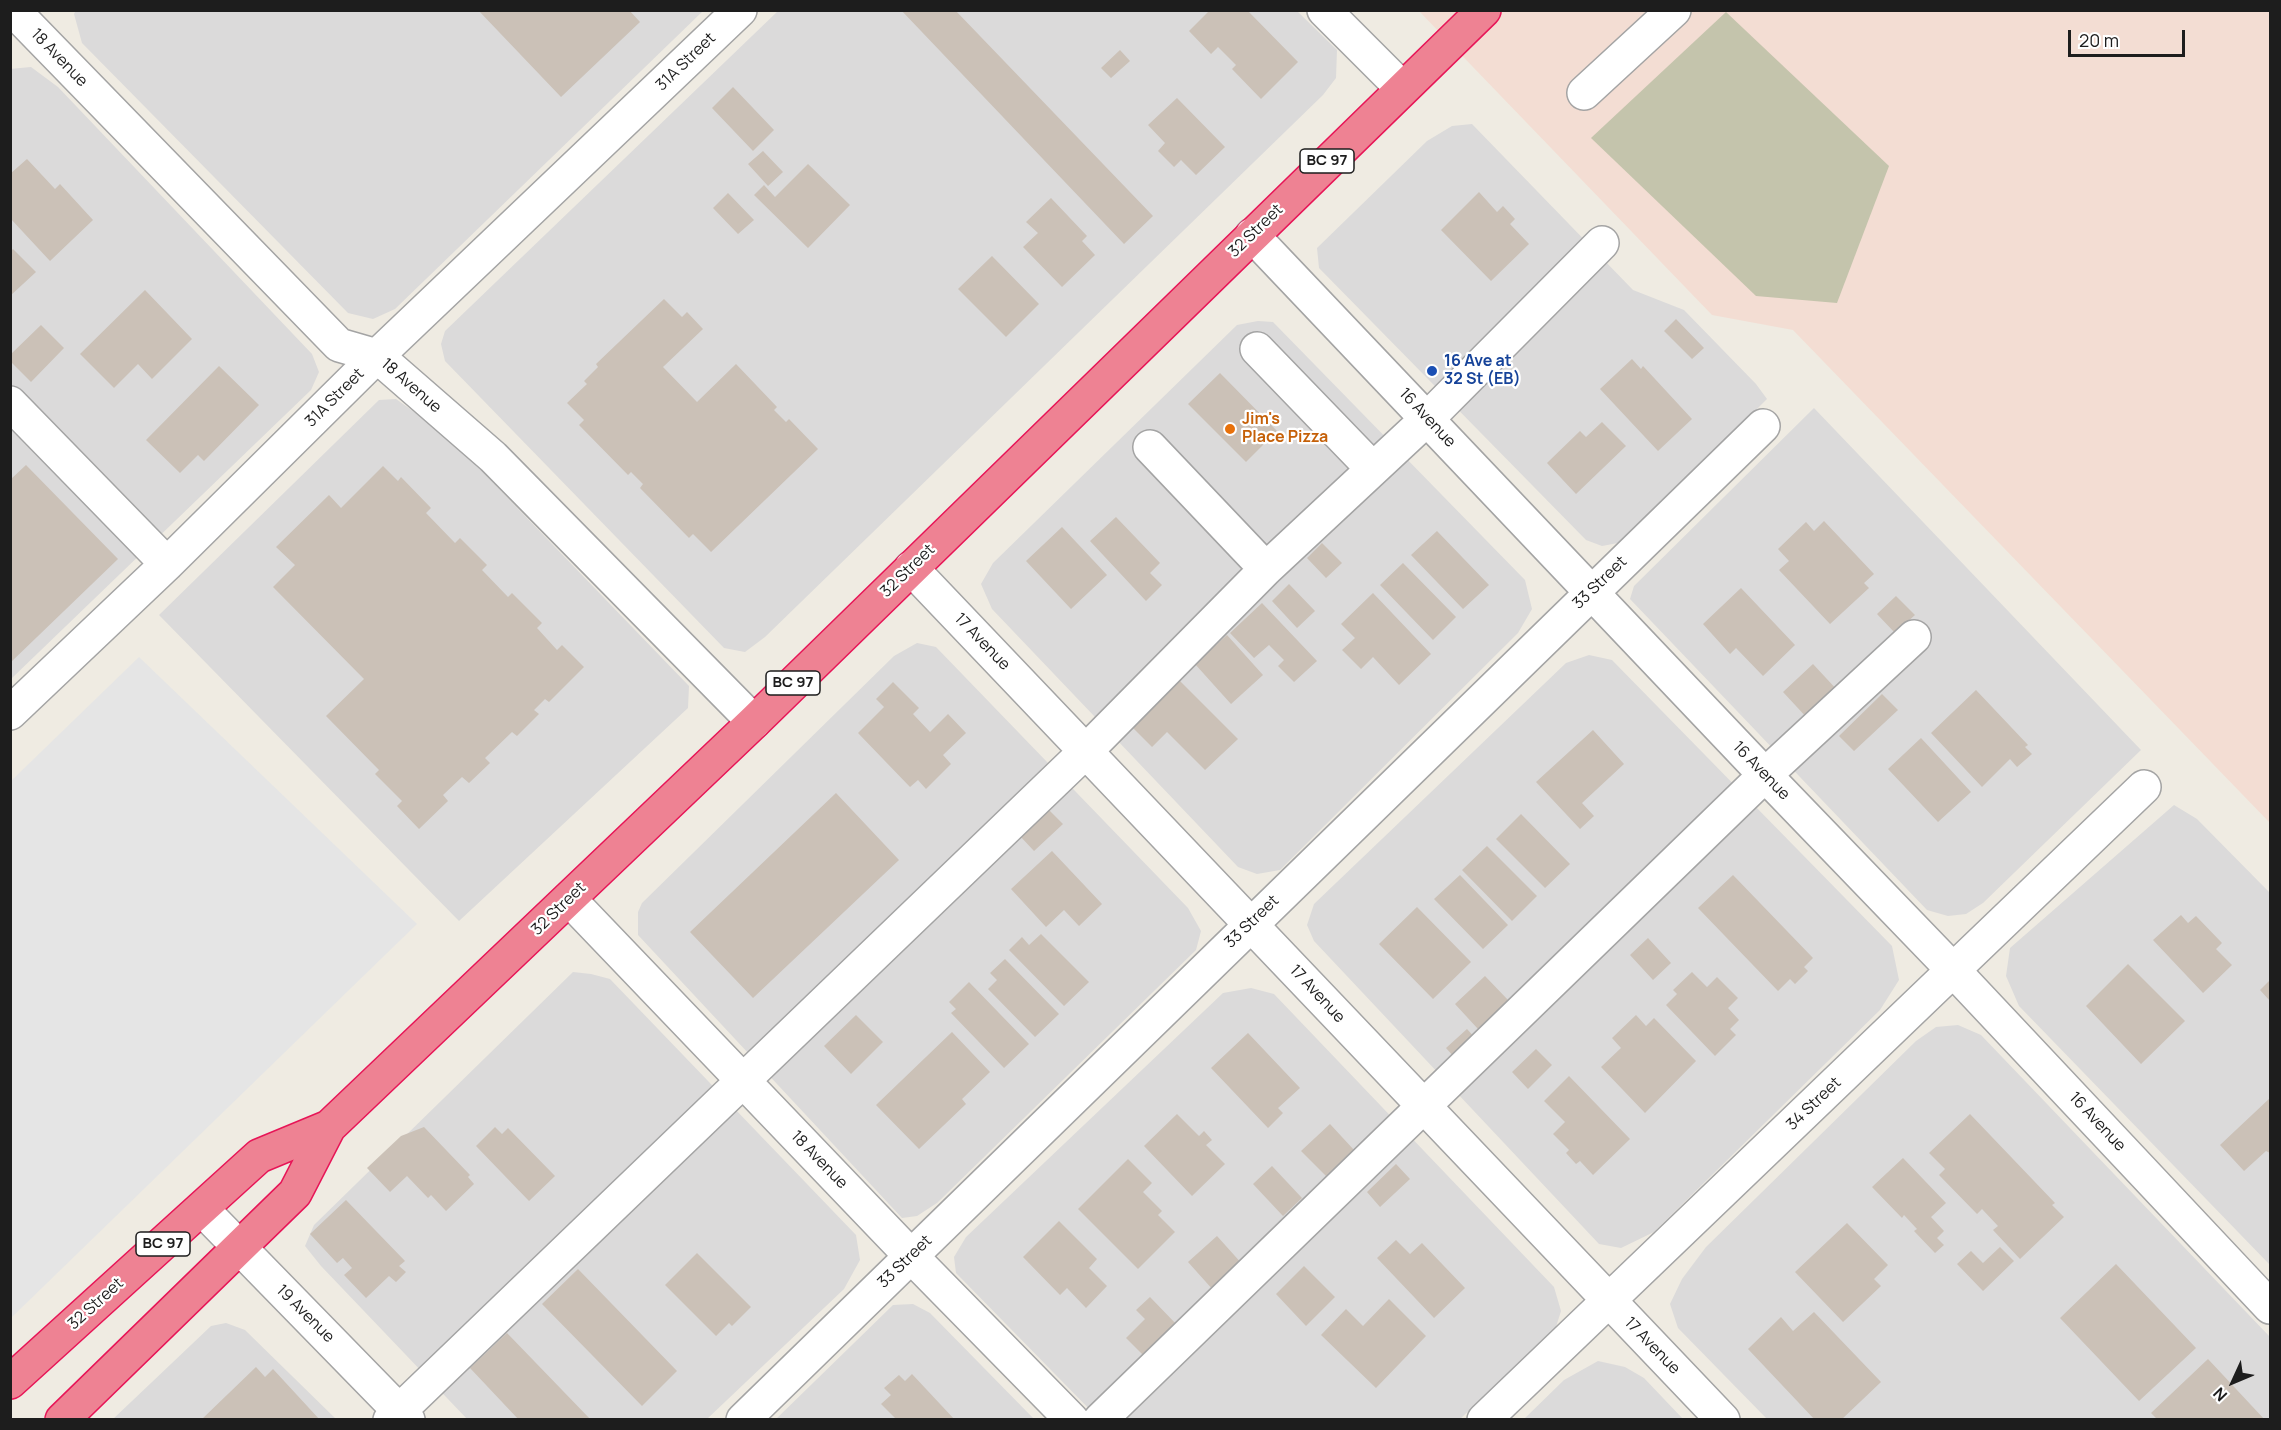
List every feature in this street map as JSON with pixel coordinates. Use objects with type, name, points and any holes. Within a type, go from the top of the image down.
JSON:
[{"type":"highway","name":"32 Street","points":[[62,1419],[295,1192],[329,1127],[754,722],[1484,10]]},
{"type":"highway","name":"32 Street","points":[[10,1382],[259,1156],[329,1127]]},
{"type":"street","name":"31A Street","points":[[10,713],[167,564],[377,356],[740,10]]},
{"type":"street","points":[[1324,10],[1402,88]]},
{"type":"street","points":[[1584,93],[1674,10]]},
{"type":"street","name":"18 Avenue","points":[[18,16],[339,345],[377,356],[493,457],[754,722]]},
{"type":"street","name":"16 Avenue","points":[[1252,235],[2271,1307]]},
{"type":"street","points":[[399,1416],[1083,754],[1266,569],[1428,418],[1602,243]]},
{"type":"street","points":[[1257,349],[1372,468]]},
{"type":"street","points":[[10,403],[167,564]]},
{"type":"street","name":"33 Street","points":[[743,1419],[1763,426]]},
{"type":"street","points":[[1150,447],[1266,569]]},
{"type":"street","name":"17 Avenue","points":[[911,568],[1083,754],[1251,924],[1723,1419]]},
{"type":"street","points":[[1100,1419],[1765,776],[1914,637]]},
{"type":"street","name":"34 Street","points":[[1484,1419],[2144,787]]},
{"type":"street","name":"18 Avenue","points":[[569,899],[911,1256],[1072,1419]]},
{"type":"street","name":"19 Avenue","points":[[202,1209],[399,1416]]},
{"type":"shaded area","points":[[76,10],[703,11],[395,309],[373,319],[348,313],[82,43],[74,14]]},
{"type":"shaded area","points":[[778,11],[1297,11],[1337,50],[1336,78],[1323,95],[765,637],[745,652],[724,648],[445,361],[441,344],[445,331]]},
{"type":"shaded area","points":[[1419,11],[2270,11],[2270,823],[1793,330],[1712,315]]},
{"type":"shaded area","points":[[1726,12],[1889,166],[1837,303],[1756,296],[1591,138]]},
{"type":"shaded area","points":[[31,67],[58,87],[312,354],[319,372],[311,390],[11,679],[10,69]]},
{"type":"shaded area","points":[[1472,124],[1633,290],[1684,310],[1756,384],[1767,399],[1623,542],[1602,546],[1586,540],[1319,268],[1317,248],[1427,141],[1452,126]]},
{"type":"shaded area","points":[[1258,321],[1273,322],[1525,580],[1532,609],[1518,633],[1280,870],[1257,874],[1238,867],[992,609],[981,584],[993,563],[1237,325]]},
{"type":"shaded area","points":[[396,399],[427,421],[472,461],[689,686],[688,708],[459,921],[159,615],[379,400]]},
{"type":"shaded area","points":[[1814,408],[2141,750],[1983,903],[1966,914],[1948,916],[1927,910],[1630,599],[1634,586]]},
{"type":"shaded area","points":[[917,643],[936,647],[1188,908],[1201,931],[1196,950],[937,1203],[917,1216],[902,1218],[638,935],[638,912],[642,903],[894,656]]},
{"type":"shaded area","points":[[1589,655],[1612,660],[1892,946],[1899,980],[1880,1010],[1654,1232],[1621,1248],[1599,1244],[1314,941],[1307,925],[1314,904],[1566,663]]},
{"type":"shaded area","points":[[139,657],[417,924],[11,1318],[11,781]]},
{"type":"shaded area","points":[[2174,805],[2197,819],[2270,893],[2270,1265],[2019,1006],[2006,976],[2010,948]]},
{"type":"shaded area","points":[[573,972],[610,979],[856,1235],[860,1260],[844,1289],[707,1419],[468,1420],[321,1266],[305,1246],[314,1225]]},
{"type":"shaded area","points":[[1251,988],[1274,994],[1554,1287],[1561,1311],[1555,1330],[1460,1419],[1099,1419],[956,1273],[954,1257],[966,1237],[1223,993]]},
{"type":"shaded area","points":[[1958,1025],[1981,1035],[2270,1337],[2270,1419],[1767,1419],[1678,1328],[1670,1304],[1682,1279],[1706,1247],[1916,1041],[1936,1027]]},
{"type":"shaded area","points":[[913,1304],[930,1313],[1034,1419],[775,1420],[893,1305]]},
{"type":"shaded area","points":[[226,1323],[245,1330],[336,1419],[112,1420],[211,1326]]},
{"type":"shaded area","points":[[1598,1361],[1625,1367],[1644,1378],[1683,1419],[1524,1419],[1564,1380]]},
{"type":"building","points":[[478,10],[629,10],[640,22],[561,97]]},
{"type":"building","points":[[901,10],[955,10],[1153,216],[1124,244]]},
{"type":"building","points":[[1210,10],[1247,10],[1298,62],[1261,99],[1232,69],[1236,65],[1218,47],[1211,54],[1189,31]]},
{"type":"building","points":[[1120,50],[1130,61],[1111,78],[1101,68]]},
{"type":"building","points":[[733,87],[774,130],[753,151],[712,108]]},
{"type":"building","points":[[1177,98],[1225,147],[1196,175],[1181,160],[1174,167],[1158,151],[1165,143],[1148,125]]},
{"type":"building","points":[[763,151],[783,172],[768,186],[748,164]]},
{"type":"building","points":[[27,159],[55,189],[60,184],[93,220],[50,261],[10,218],[10,174]]},
{"type":"building","points":[[808,164],[850,205],[808,248],[754,195],[764,185],[775,197]]},
{"type":"building","points":[[1479,192],[1497,212],[1503,206],[1515,219],[1510,224],[1529,244],[1491,281],[1441,230]]},
{"type":"building","points":[[728,193],[754,220],[738,234],[713,208]]},
{"type":"building","points":[[1051,198],[1087,236],[1082,241],[1095,255],[1062,287],[1023,247],[1038,233],[1026,222]]},
{"type":"building","points":[[13,249],[36,272],[10,296],[10,252]]},
{"type":"building","points":[[992,256],[1039,304],[1006,337],[958,289]]},
{"type":"building","points":[[145,290],[192,339],[152,379],[138,364],[114,388],[80,354]]},
{"type":"building","points":[[664,299],[682,317],[687,312],[703,329],[663,367],[697,402],[736,364],[777,407],[774,410],[786,422],[789,419],[818,449],[711,552],[693,534],[689,538],[640,488],[643,484],[631,472],[628,475],[579,425],[584,420],[567,403],[587,384],[584,381],[598,367],[596,364]]},
{"type":"building","points":[[1676,319],[1704,348],[1692,359],[1664,331]]},
{"type":"building","points":[[41,325],[64,348],[31,382],[10,361],[10,355]]},
{"type":"building","points":[[1632,359],[1641,369],[1643,366],[1692,419],[1658,451],[1600,389]]},
{"type":"building","points":[[219,366],[259,405],[204,461],[198,455],[180,473],[146,440]]},
{"type":"building","points":[[1220,373],[1277,431],[1246,462],[1188,404]]},
{"type":"building","points":[[1602,422],[1626,446],[1576,494],[1547,463],[1580,431],[1586,437]]},
{"type":"building","points":[[26,465],[118,559],[10,663],[10,480]]},
{"type":"building","points":[[383,466],[398,481],[401,477],[431,508],[426,513],[455,543],[460,538],[487,565],[482,570],[508,597],[512,593],[542,623],[537,628],[557,650],[562,645],[584,667],[549,702],[545,699],[534,710],[539,714],[517,736],[512,732],[485,758],[490,763],[469,783],[462,777],[443,795],[448,801],[419,829],[397,806],[402,801],[375,774],[379,770],[326,716],[364,679],[273,587],[295,565],[276,547],[329,495],[341,508]]},
{"type":"building","points":[[1116,517],[1160,563],[1150,573],[1162,585],[1146,601],[1090,541]]},
{"type":"building","points":[[1824,521],[1874,574],[1864,583],[1869,588],[1830,624],[1779,570],[1789,561],[1778,549],[1806,522],[1814,531]]},
{"type":"building","points":[[1062,527],[1107,575],[1071,609],[1026,561]]},
{"type":"building","points":[[1437,531],[1489,585],[1463,609],[1411,555]]},
{"type":"building","points":[[1322,543],[1342,563],[1326,578],[1307,558]]},
{"type":"building","points":[[1403,563],[1456,617],[1433,640],[1380,585]]},
{"type":"building","points":[[1289,584],[1315,611],[1297,628],[1272,601]]},
{"type":"building","points":[[1741,588],[1795,645],[1763,676],[1736,648],[1730,654],[1703,624]]},
{"type":"building","points":[[1373,593],[1431,654],[1399,685],[1373,657],[1361,669],[1342,650],[1355,638],[1341,624]]},
{"type":"building","points":[[1896,596],[1915,615],[1895,633],[1877,614]]},
{"type":"building","points":[[1262,603],[1317,661],[1294,682],[1278,666],[1284,660],[1269,645],[1254,658],[1230,633]]},
{"type":"building","points":[[1227,635],[1263,675],[1231,704],[1195,664]]},
{"type":"building","points":[[1813,664],[1839,692],[1809,720],[1783,692]]},
{"type":"building","points":[[1179,680],[1238,739],[1205,770],[1167,732],[1152,747],[1132,727]]},
{"type":"building","points":[[893,682],[919,708],[913,714],[930,732],[948,714],[966,733],[943,755],[951,764],[926,789],[918,780],[910,787],[858,733],[884,707],[876,699]]},
{"type":"building","points":[[1976,690],[2028,745],[2025,747],[2032,754],[2017,767],[2010,759],[1982,787],[1931,733]]},
{"type":"building","points":[[1882,694],[1898,710],[1854,751],[1839,736]]},
{"type":"building","points":[[1593,730],[1624,764],[1582,803],[1594,816],[1580,829],[1536,782]]},
{"type":"building","points":[[1921,738],[1971,792],[1938,822],[1888,769]]},
{"type":"building","points":[[836,793],[899,860],[753,998],[690,932]]},
{"type":"building","points":[[1048,809],[1063,824],[1034,851],[1020,836]]},
{"type":"building","points":[[1521,814],[1570,864],[1545,888],[1496,839]]},
{"type":"building","points":[[1487,846],[1537,896],[1512,921],[1462,870]]},
{"type":"building","points":[[1052,851],[1102,904],[1079,926],[1064,910],[1046,927],[1011,889]]},
{"type":"building","points":[[1460,875],[1508,925],[1483,949],[1434,899]]},
{"type":"building","points":[[1733,875],[1813,958],[1804,967],[1808,971],[1795,984],[1790,979],[1778,991],[1698,908]]},
{"type":"building","points":[[1417,907],[1471,962],[1433,999],[1379,944]]},
{"type":"building","points":[[2181,915],[2188,923],[2196,916],[2222,943],[2216,949],[2232,965],[2203,993],[2153,940]]},
{"type":"building","points":[[1041,934],[1089,982],[1064,1006],[1009,950],[1022,937],[1029,945]]},
{"type":"building","points":[[1648,938],[1671,963],[1653,980],[1630,955]]},
{"type":"building","points":[[1005,959],[1059,1014],[1035,1037],[988,989],[997,980],[990,973]]},
{"type":"building","points":[[2128,964],[2185,1021],[2141,1064],[2086,1006]]},
{"type":"building","points":[[1692,972],[1707,987],[1717,977],[1738,998],[1728,1008],[1739,1020],[1730,1029],[1736,1035],[1715,1056],[1666,1005],[1677,994],[1673,990]]},
{"type":"building","points":[[1485,976],[1508,1000],[1478,1029],[1455,1004]]},
{"type":"building","points":[[2270,980],[2270,1001],[2260,990]]},
{"type":"building","points":[[969,982],[1029,1044],[1004,1068],[951,1013],[956,1009],[949,1002]]},
{"type":"building","points":[[856,1015],[883,1042],[851,1074],[824,1046]]},
{"type":"building","points":[[1636,1015],[1646,1026],[1654,1018],[1696,1061],[1645,1113],[1601,1067],[1621,1048],[1612,1038]]},
{"type":"building","points":[[1467,1029],[1476,1039],[1455,1058],[1446,1048]]},
{"type":"building","points":[[952,1032],[990,1072],[962,1099],[966,1104],[919,1149],[876,1105]]},
{"type":"building","points":[[1248,1033],[1300,1088],[1278,1108],[1283,1113],[1268,1128],[1211,1068]]},
{"type":"building","points":[[1536,1049],[1552,1065],[1528,1089],[1512,1072]]},
{"type":"building","points":[[1569,1076],[1630,1139],[1593,1175],[1580,1161],[1576,1164],[1566,1153],[1569,1150],[1553,1134],[1565,1122],[1544,1101]]},
{"type":"building","points":[[2270,1098],[2270,1153],[2266,1151],[2244,1171],[2220,1145]]},
{"type":"building","points":[[1177,1114],[1199,1136],[1204,1131],[1212,1140],[1206,1145],[1225,1164],[1192,1196],[1144,1146]]},
{"type":"building","points":[[1970,1114],[2055,1203],[2052,1205],[2064,1217],[2020,1259],[1993,1230],[1998,1226],[1982,1209],[1977,1214],[1939,1175],[1945,1169],[1929,1153]]},
{"type":"building","points":[[1330,1124],[1354,1150],[1326,1176],[1301,1151]]},
{"type":"building","points":[[424,1127],[470,1175],[468,1177],[474,1184],[446,1211],[431,1195],[428,1198],[407,1176],[390,1192],[367,1168],[401,1136]]},
{"type":"building","points":[[495,1127],[502,1134],[508,1128],[555,1176],[529,1201],[476,1146]]},
{"type":"building","points":[[1903,1158],[1946,1203],[1931,1217],[1944,1231],[1937,1238],[1944,1245],[1935,1253],[1914,1231],[1917,1229],[1904,1215],[1902,1218],[1872,1187]]},
{"type":"building","points":[[1128,1159],[1152,1183],[1143,1192],[1162,1211],[1158,1215],[1175,1232],[1138,1269],[1078,1209]]},
{"type":"building","points":[[1396,1164],[1410,1179],[1380,1207],[1367,1192]]},
{"type":"building","points":[[1272,1166],[1302,1198],[1283,1216],[1253,1184]]},
{"type":"building","points":[[346,1200],[405,1261],[399,1266],[406,1272],[396,1282],[389,1276],[366,1298],[344,1275],[352,1268],[343,1258],[337,1263],[310,1234]]},
{"type":"building","points":[[1059,1221],[1097,1259],[1089,1268],[1107,1286],[1086,1308],[1067,1288],[1060,1295],[1023,1257]]},
{"type":"building","points":[[1847,1223],[1888,1265],[1874,1279],[1881,1286],[1843,1322],[1795,1272]]},
{"type":"building","points":[[1217,1236],[1243,1265],[1214,1291],[1188,1262]]},
{"type":"building","points":[[1396,1240],[1410,1254],[1422,1243],[1465,1288],[1434,1318],[1377,1258]]},
{"type":"building","points":[[2000,1247],[2014,1261],[1983,1291],[1957,1264],[1971,1251],[1983,1263]]},
{"type":"building","points":[[697,1253],[751,1307],[732,1326],[729,1323],[716,1336],[665,1285]]},
{"type":"building","points":[[2116,1264],[2196,1348],[2139,1401],[2060,1318]]},
{"type":"building","points":[[1304,1266],[1335,1297],[1306,1326],[1276,1294]]},
{"type":"building","points":[[578,1269],[677,1371],[642,1406],[542,1304]]},
{"type":"building","points":[[1150,1297],[1178,1326],[1146,1358],[1126,1338],[1145,1319],[1136,1310]]},
{"type":"building","points":[[1389,1299],[1426,1336],[1376,1388],[1321,1335],[1346,1309],[1363,1326]]},
{"type":"building","points":[[1814,1312],[1881,1382],[1841,1420],[1815,1420],[1748,1349],[1781,1317],[1793,1331]]},
{"type":"building","points":[[507,1333],[591,1420],[519,1420],[470,1368]]},
{"type":"building","points":[[2208,1359],[2265,1420],[2158,1420],[2151,1413]]},
{"type":"building","points":[[256,1367],[265,1377],[273,1369],[320,1420],[201,1420]]},
{"type":"building","points":[[912,1374],[955,1420],[897,1420],[881,1404],[891,1395],[884,1388],[899,1375],[905,1381]]},
{"type":"place","name":"16 Ave at 32 St (EB)","points":[[1432,371]]},
{"type":"place","name":"Jim's Place Pizza","points":[[1230,429]]}]
